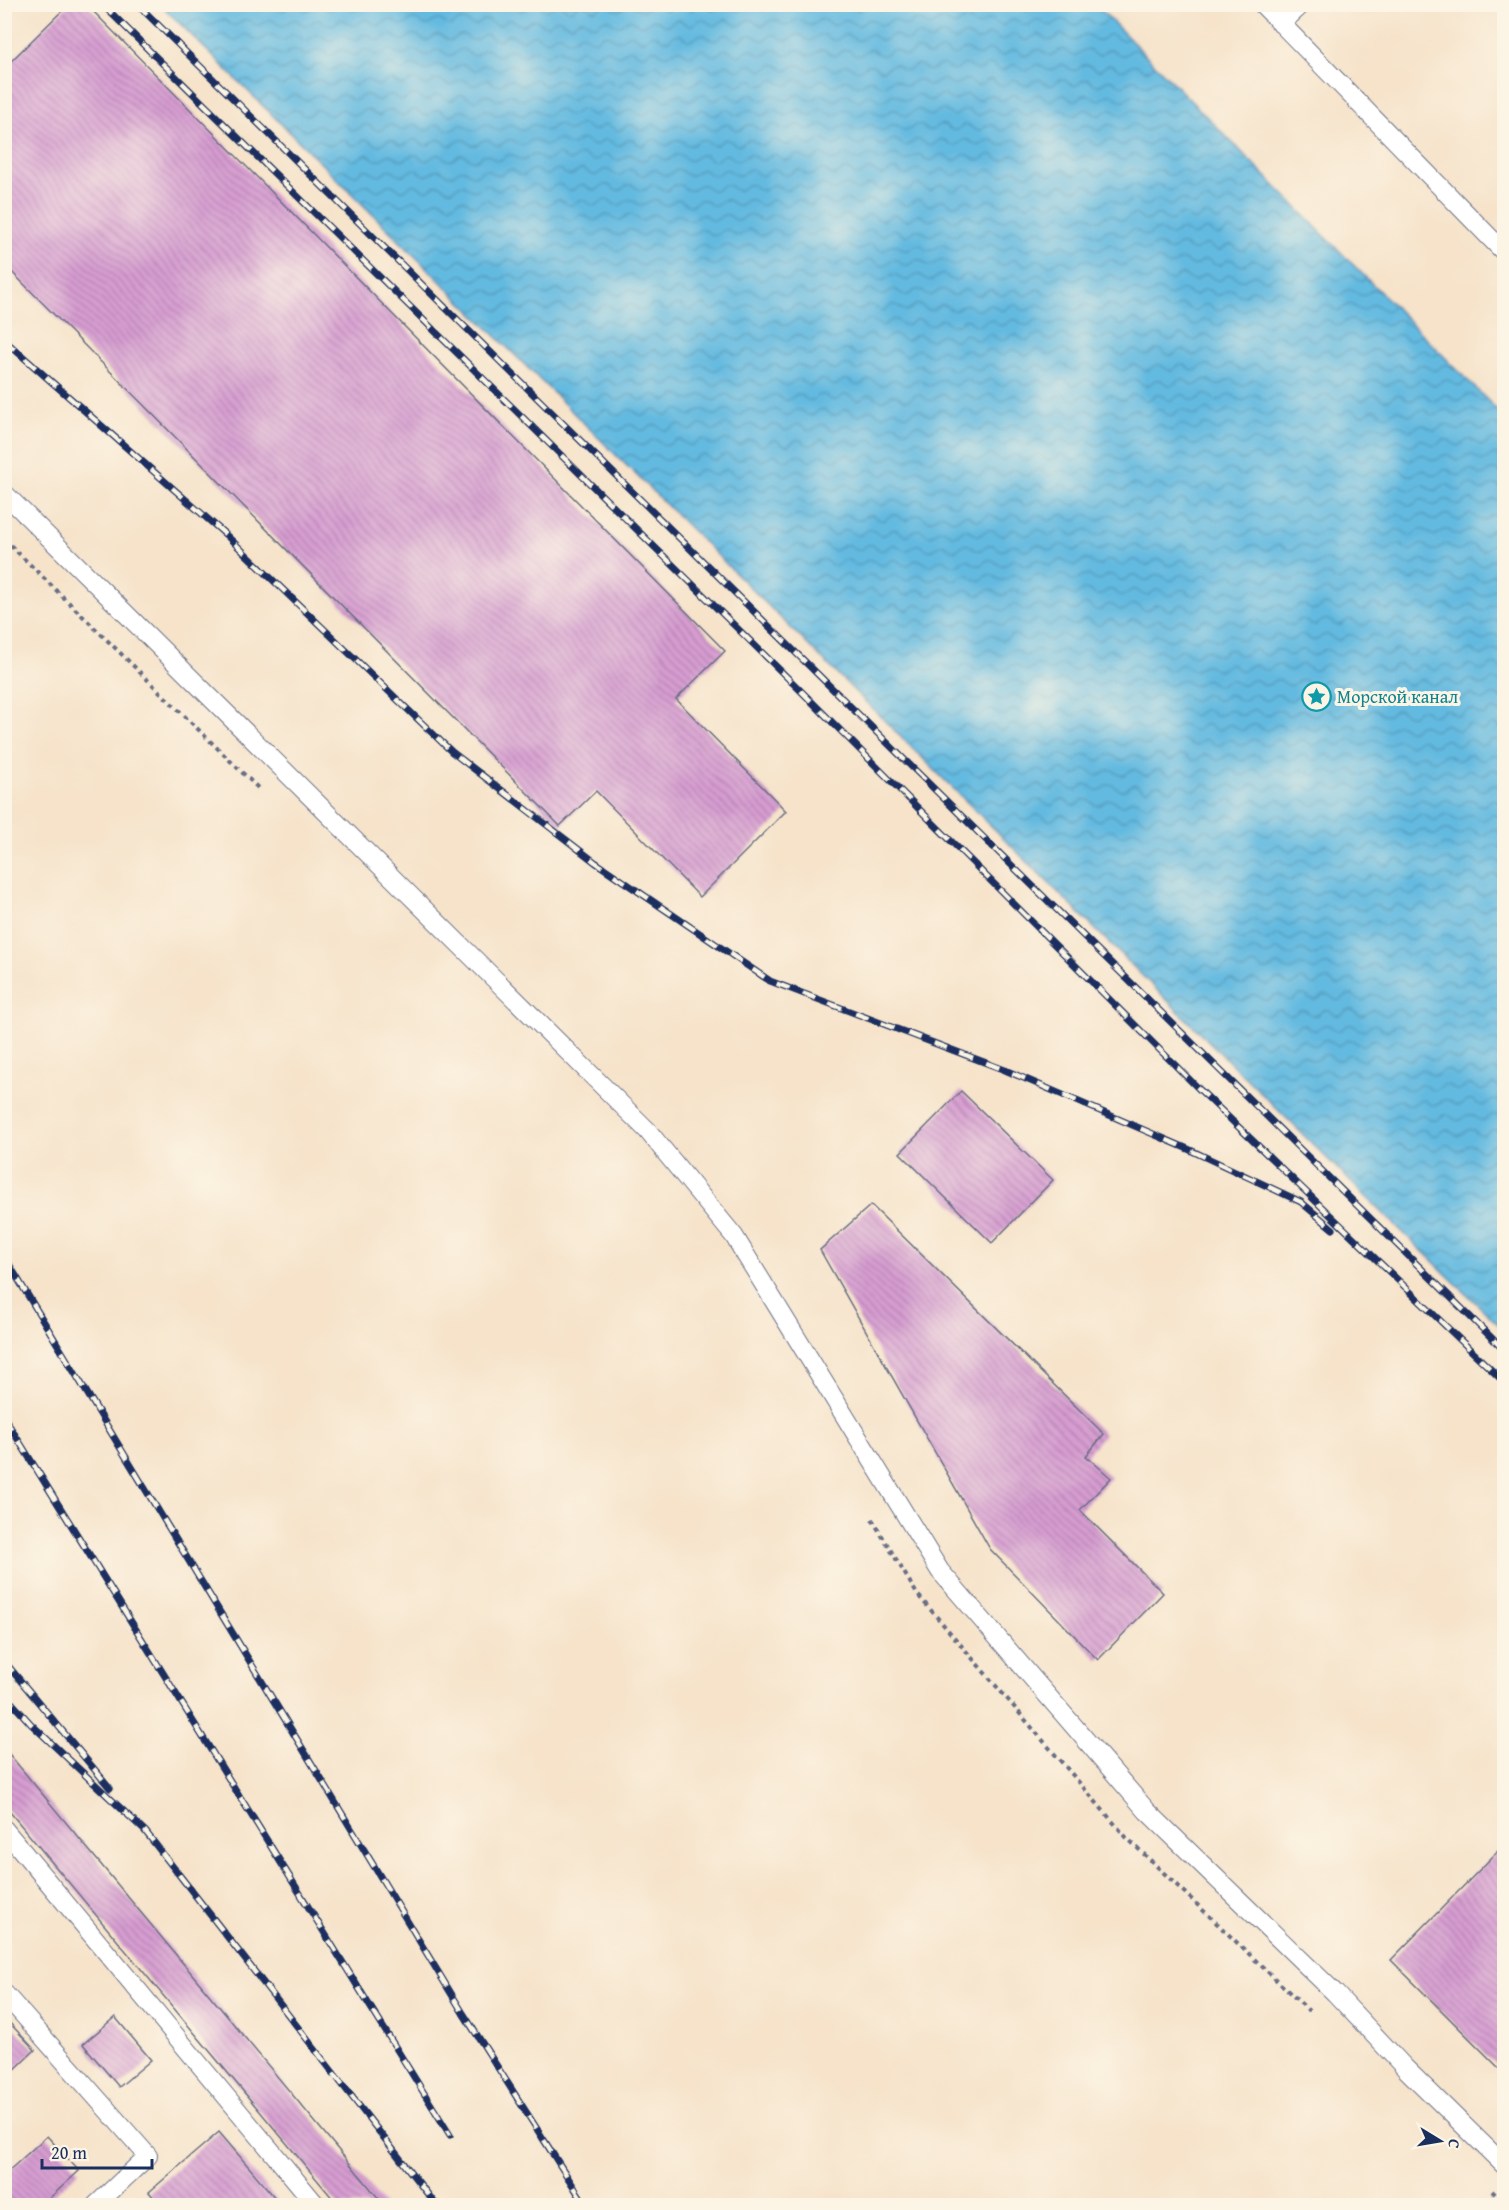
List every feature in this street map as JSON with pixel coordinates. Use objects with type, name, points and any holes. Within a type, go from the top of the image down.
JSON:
[{"type":"lane","points":[[1262,4],[1504,252]]},
{"type":"lane","points":[[1281,24],[1302,4]]},
{"type":"lane","points":[[4,493],[647,1130],[734,1236],[940,1571],[1147,1811],[1335,1993],[1405,2068],[1504,2165]]},
{"type":"lane","points":[[4,1829],[317,2205]]},
{"type":"lane","points":[[4,1993],[148,2156],[95,2205]]},
{"type":"path","points":[[4,539],[267,797]]},
{"type":"path","points":[[868,1512],[917,1594],[1126,1837],[1315,2016]]},
{"type":"path","points":[[1488,2187],[1504,2203]]},
{"type":"water","name":"Морской канал","points":[[161,5],[1096,5],[1504,417],[1504,1330],[1356,1187]]},
{"type":"building","points":[[69,4],[86,4],[725,651],[676,699],[786,811],[700,897],[596,791],[560,826],[4,264],[4,68]]},
{"type":"building","points":[[961,1091],[1053,1180],[992,1243],[900,1153]]},
{"type":"building","points":[[871,1205],[1104,1434],[1086,1456],[1111,1478],[1080,1510],[1163,1593],[1098,1660],[990,1549],[820,1250]]},
{"type":"building","points":[[4,1748],[385,2206],[339,2206],[4,1805]]},
{"type":"building","points":[[1500,1849],[1504,1853],[1504,2073],[1391,1960]]},
{"type":"building","points":[[4,2017],[35,2050],[9,2075],[4,2070]]},
{"type":"building","points":[[115,2017],[151,2060],[119,2087],[83,2044]]},
{"type":"building","points":[[219,2132],[282,2206],[161,2206],[149,2192]]},
{"type":"building","points":[[47,2136],[79,2171],[41,2206],[4,2206],[4,2175]]},
{"type":"railway","points":[[102,4],[798,688],[1199,1089],[1504,1382]]},
{"type":"railway","points":[[137,4],[1504,1350]]},
{"type":"railway","points":[[4,340],[226,535],[452,752],[595,862],[770,981],[1005,1070],[1188,1149],[1301,1202],[1333,1229]]},
{"type":"railway","points":[[4,1256],[463,2013],[586,2206]]},
{"type":"railway","points":[[4,1417],[450,2135]]},
{"type":"railway","points":[[4,1661],[110,1788]]},
{"type":"railway","points":[[4,1694],[31,1724],[145,1831],[437,2206]]},
{"type":"place","name":"Морской канал","points":[[1316,696]]}]
